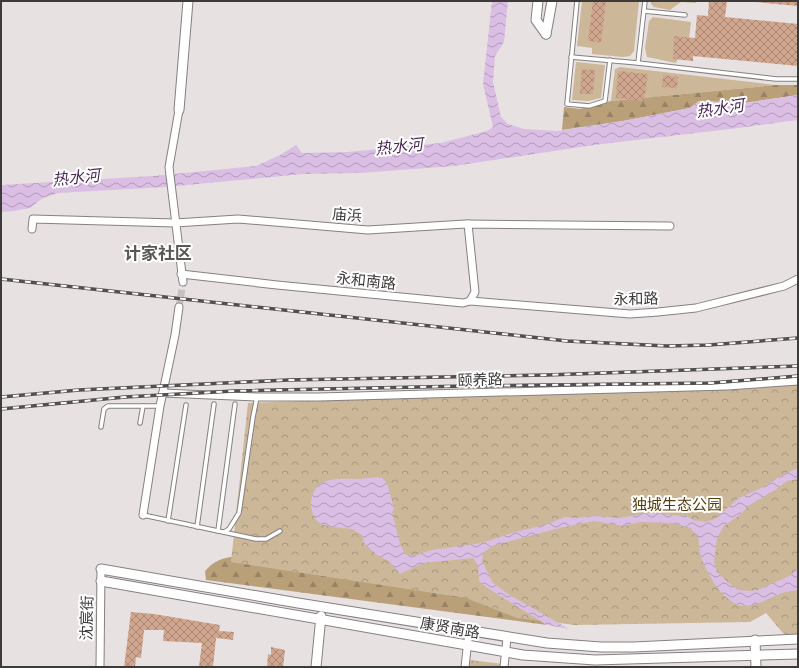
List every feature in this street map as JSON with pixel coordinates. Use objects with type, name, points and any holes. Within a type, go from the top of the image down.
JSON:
[{"type":"street","points":[[175,223],[169,167],[178,110],[188,1]]},
{"type":"street","points":[[538,1],[536,20],[546,34],[552,1]]},
{"type":"street","name":"庙浜","points":[[32,229],[33,219],[175,223],[238,219],[368,230],[468,224],[670,226]]},
{"type":"street","name":"永和南路","points":[[175,223],[182,278],[421,300],[463,303],[470,301]]},
{"type":"street","points":[[468,224],[475,292],[470,301]]},
{"type":"street","name":"永和路","points":[[470,301],[630,314],[696,308],[784,286],[798,279]]},
{"type":"street","points":[[143,515],[160,406],[175,335],[179,307]]},
{"type":"street","name":"颐养路","points":[[163,393],[257,397],[319,397],[727,386],[798,381]]},
{"type":"street","name":"沈宸街","points":[[100,667],[101,569]]},
{"type":"street","name":"康贤南路","points":[[101,569],[507,638],[547,643],[620,647],[798,639]]},
{"type":"street","name":"康贤南路","points":[[101,581],[506,652],[550,657],[595,660],[798,654]]},
{"type":"street","points":[[316,667],[322,606]]},
{"type":"street","points":[[465,667],[469,631]]},
{"type":"street","points":[[504,667],[507,638]]},
{"type":"street","points":[[755,640],[756,667]]},
{"type":"lane","points":[[577,1],[567,104],[588,106],[605,101],[610,60]]},
{"type":"lane","points":[[638,63],[645,1]]},
{"type":"lane","points":[[644,11],[685,15]]},
{"type":"lane","points":[[571,57],[776,79],[798,79]]},
{"type":"lane","points":[[224,532],[229,529],[239,513],[257,397]]},
{"type":"lane","points":[[197,527],[214,404]]},
{"type":"lane","points":[[218,531],[235,404]]},
{"type":"lane","points":[[168,521],[186,405]]},
{"type":"lane","points":[[101,427],[104,410],[108,406],[160,406]]},
{"type":"lane","points":[[140,423],[143,406]]},
{"type":"lane","points":[[143,515],[256,539],[266,539],[280,531]]},
{"type":"green space","points":[[582,1],[639,1],[634,51],[630,56],[623,57],[592,54],[592,48],[577,46]]},
{"type":"green space","points":[[651,1],[696,1],[696,3],[681,2],[670,10],[654,7],[651,4]]},
{"type":"green space","points":[[653,17],[691,22],[687,56],[679,55],[676,63],[647,57],[645,48],[649,21]]},
{"type":"green space","points":[[576,62],[605,65],[601,98],[588,101],[572,100]]},
{"type":"green space","points":[[620,67],[776,85],[611,101],[615,69]]},
{"type":"green space","points":[[776,85],[798,85],[798,95],[744,103],[699,101],[690,108],[623,121],[562,130],[564,107],[580,109],[611,101]]},
{"type":"green space","name":"独城生态公园","points":[[798,380],[798,641],[783,633],[766,613],[750,622],[575,625],[517,618],[466,598],[231,562],[248,403],[588,391]]},
{"type":"green space","points":[[231,557],[453,588],[538,619],[547,625],[206,580],[205,571],[208,568],[216,561]]},
{"type":"green space","points":[[470,660],[503,664],[503,667],[469,667]]},
{"type":"water","name":"热水河","points":[[492,1],[508,1],[504,42],[495,56],[493,82],[501,117],[508,124],[524,129],[557,131],[623,121],[690,108],[699,101],[744,103],[798,95],[798,120],[594,145],[454,166],[360,173],[303,174],[166,187],[58,193],[43,198],[30,208],[1,212],[1,185],[153,176],[256,166],[280,155],[296,145],[302,153],[348,152],[441,143],[487,131],[493,127],[483,84]]},
{"type":"water","points":[[798,468],[798,479],[787,481],[748,506],[741,514],[724,526],[717,538],[714,562],[717,572],[739,590],[758,590],[791,575],[798,569],[798,590],[781,593],[750,606],[738,605],[724,595],[712,580],[700,555],[698,536],[690,528],[673,523],[640,522],[623,526],[594,521],[560,528],[492,546],[483,553],[482,561],[493,583],[508,594],[569,629],[547,625],[489,589],[479,581],[478,565],[473,558],[423,563],[400,574],[389,561],[377,555],[364,543],[362,535],[351,529],[329,526],[318,522],[311,505],[313,493],[317,487],[329,480],[381,477],[387,483],[394,508],[392,512],[400,544],[405,554],[413,556],[432,550],[482,543],[515,532],[545,525],[565,517],[576,518],[595,516],[619,518],[648,513],[686,516],[694,520],[705,522],[715,519],[739,498]]},
{"type":"building","points":[[593,1],[606,1],[601,43],[588,41]]},
{"type":"building","points":[[709,1],[727,1],[725,17],[798,24],[798,66],[693,56],[693,61],[673,59],[674,36],[695,38],[697,15],[708,16]]},
{"type":"building","points":[[798,1],[798,6],[755,2]]},
{"type":"building","points":[[582,69],[595,70],[593,94],[580,94]]},
{"type":"building","points":[[618,71],[648,74],[644,101],[616,98]]},
{"type":"building","points":[[663,75],[678,77],[677,88],[662,87]]},
{"type":"building","points":[[131,612],[154,614],[220,625],[219,631],[234,632],[233,640],[216,638],[213,667],[199,667],[202,643],[163,641],[164,630],[144,630],[141,658],[136,657],[135,667],[124,667]]},
{"type":"building","points":[[271,647],[285,650],[283,667],[267,667],[268,654],[271,655]]},
{"type":"tunnel","points":[[179,307],[183,282]]},
{"type":"railway","points":[[1,279],[567,341],[667,346],[709,345],[798,338]]},
{"type":"railway","points":[[1,397],[79,390],[288,380],[547,375],[798,366]]},
{"type":"railway","points":[[1,409],[125,397],[234,391],[711,383],[798,376]]},
{"type":"district","name":"计家社区","points":[[158,253]]}]
